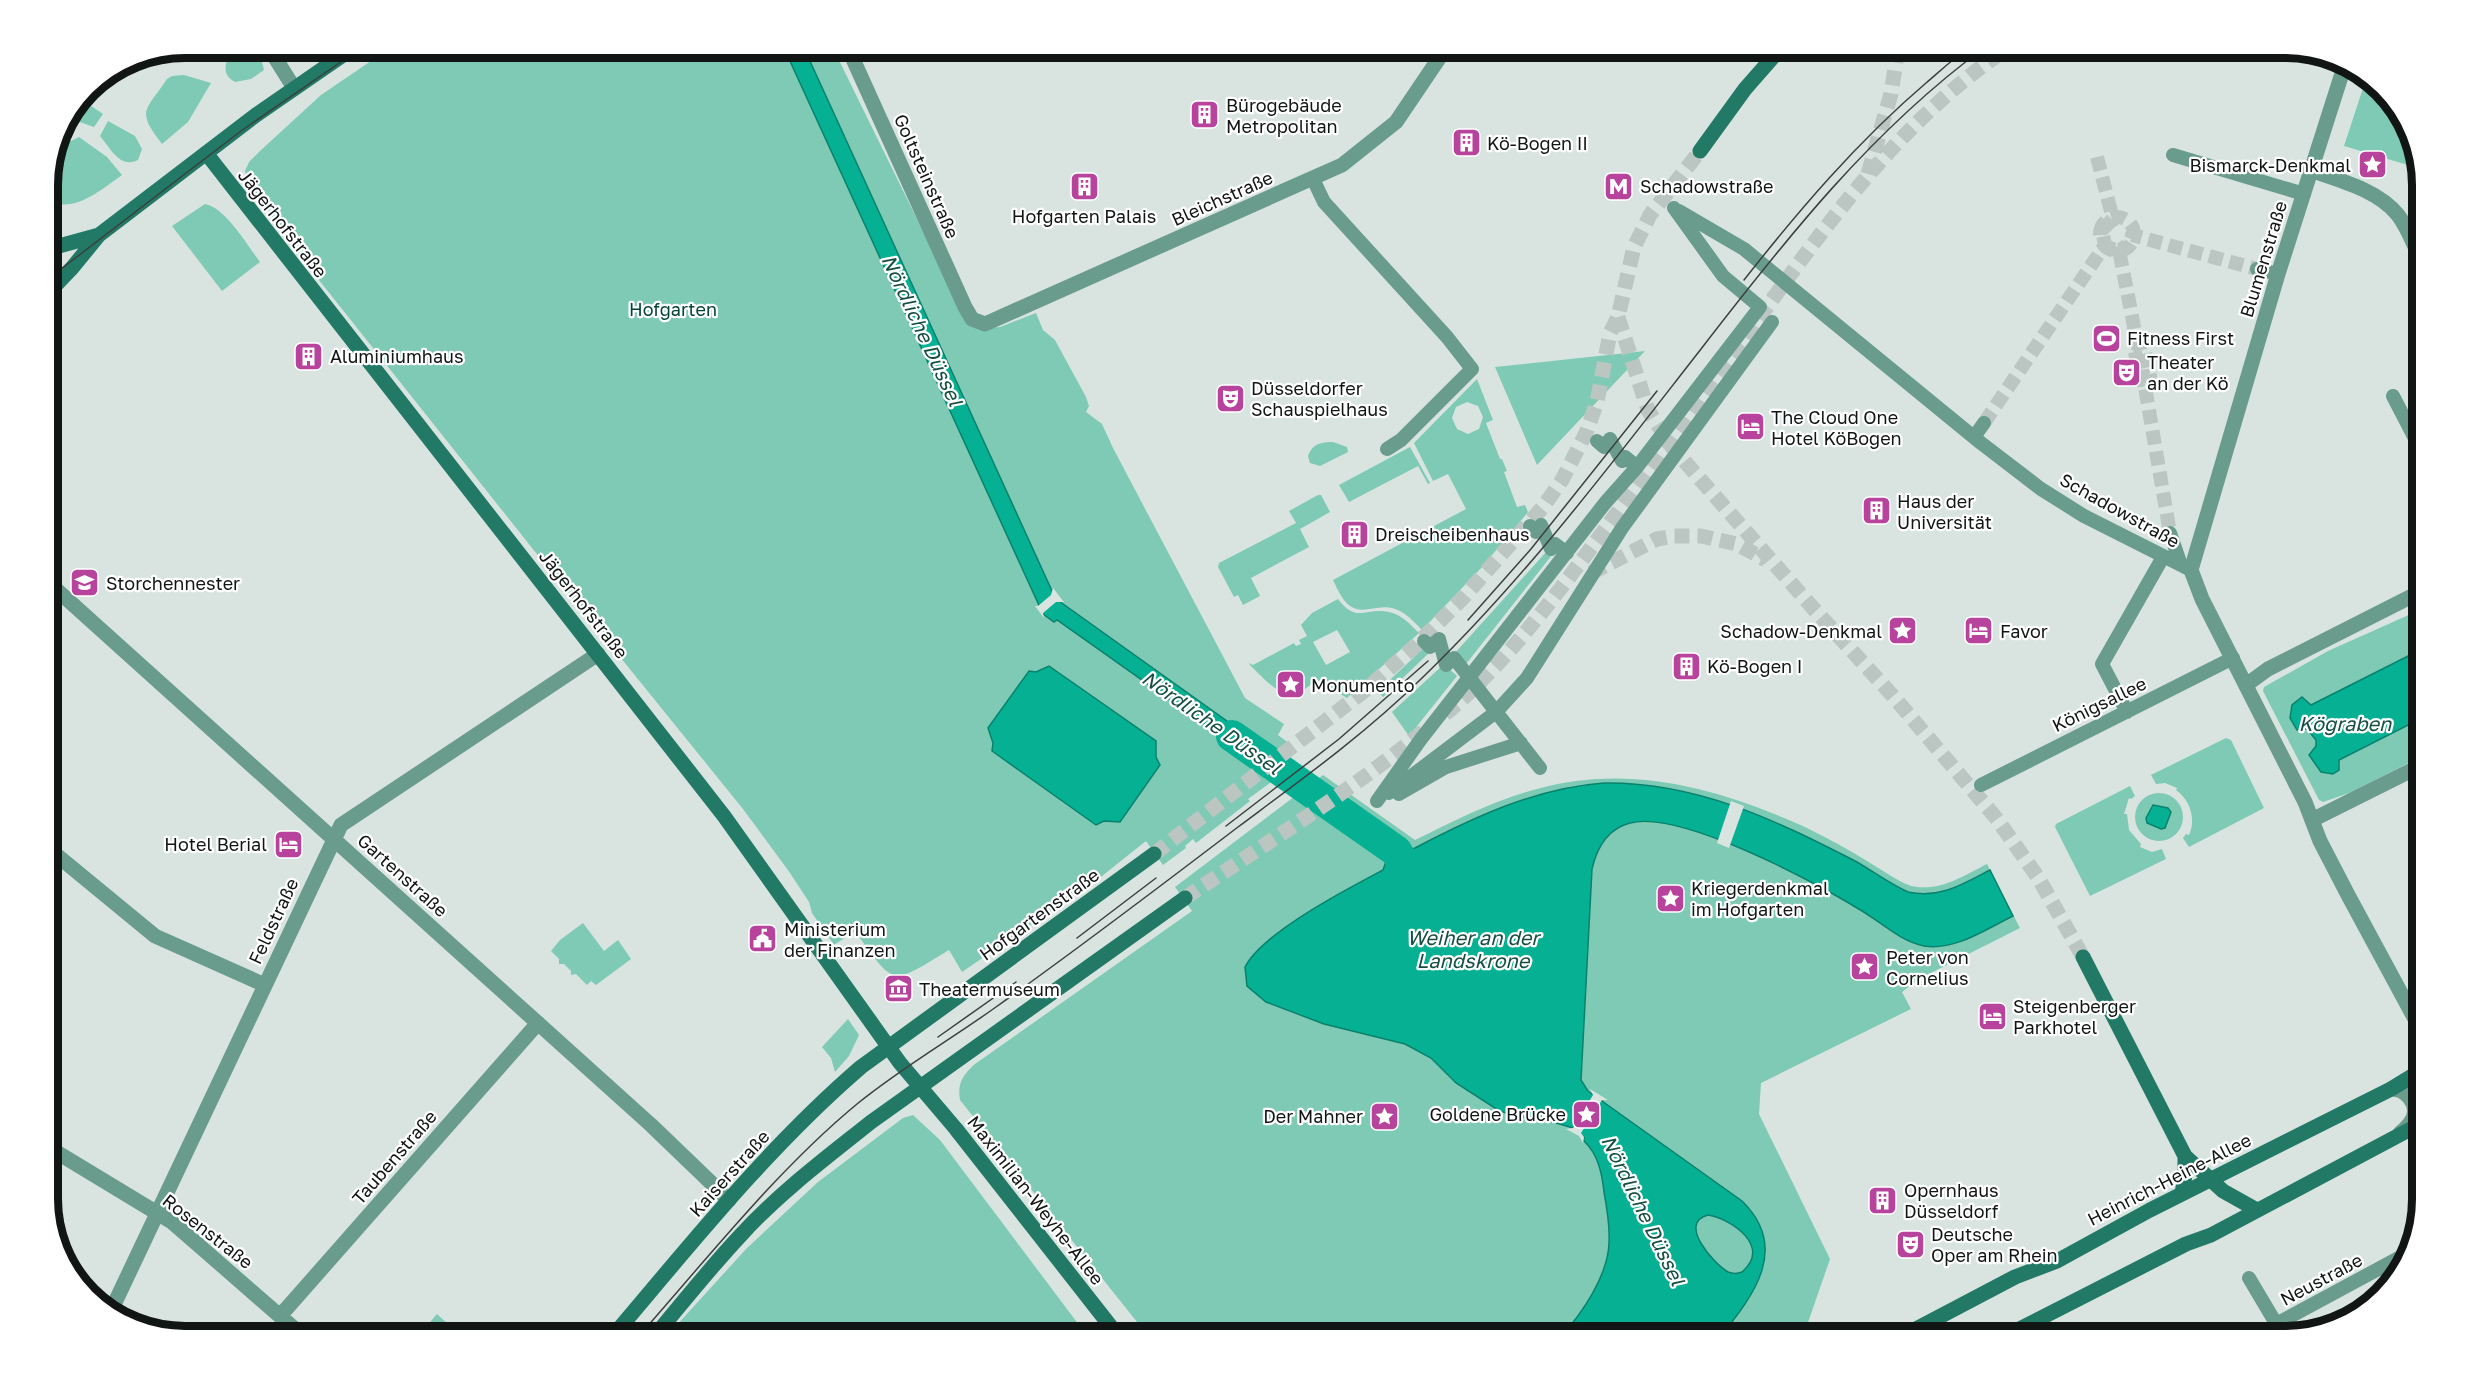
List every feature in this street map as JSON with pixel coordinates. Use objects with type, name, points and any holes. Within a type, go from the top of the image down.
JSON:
[{"type":"main road","points":[[59,282],[99,234],[294,88],[338,58]]},
{"type":"main road","points":[[1700,151],[1745,89],[1772,58]]},
{"type":"main road","name":"Jägerhofstraße","points":[[206,153],[724,816],[888,1047],[920,1088]]},
{"type":"main road","points":[[59,246],[99,234]]},
{"type":"main road","name":"Hofgartenstraße","points":[[888,1047],[1155,854]]},
{"type":"main road","points":[[663,1326],[740,1235],[785,1192],[871,1122],[1185,898]]},
{"type":"main road","points":[[2083,957],[2185,1156],[2227,1194],[2258,1210]]},
{"type":"main road","name":"Kaiserstraße","points":[[621,1326],[729,1200],[811,1111],[861,1067],[888,1047]]},
{"type":"main road","name":"Heinrich-Heine-Allee","points":[[1922,1326],[2015,1277],[2057,1261],[2412,1076]]},
{"type":"main road","name":"Maximilian-Weyhe-Allee","points":[[920,1088],[956,1129],[1110,1326]]},
{"type":"main road","points":[[2026,1326],[2258,1210],[2412,1128]]},
{"type":"main road","points":[[2182,1194],[2185,1156]]},
{"type":"street","points":[[275,58],[294,88]]},
{"type":"street","name":"Goltsteinstraße","points":[[853,58],[972,319]]},
{"type":"street","name":"Bleichstraße","points":[[972,319],[985,324],[994,321],[1313,179],[1354,157],[1396,122],[1439,58]]},
{"type":"street","name":"Blumenstraße","points":[[2186,567],[2342,72]]},
{"type":"street","points":[[2173,155],[2304,194]]},
{"type":"street","points":[[2310,170],[2336,179],[2380,200],[2395,212],[2411,239]]},
{"type":"street","points":[[1313,179],[1324,202],[1447,337],[1472,369],[1401,440],[1386,449]]},
{"type":"street","name":"Schadowstraße","points":[[1637,467],[1760,307],[1723,276],[1674,208],[1744,249],[1976,445],[2084,516],[2163,558],[2186,567]]},
{"type":"street","points":[[2257,269],[2278,274]]},
{"type":"street","points":[[1597,441],[1604,447],[1610,439],[1622,461],[1625,457],[1637,467],[1605,503],[1421,739],[1377,801],[1496,712],[1527,678],[1622,528],[1773,322]]},
{"type":"street","points":[[2393,396],[2411,431]]},
{"type":"street","points":[[1976,445],[1984,423]]},
{"type":"street","name":"Schadowstraße","points":[[2033,501],[2041,489]]},
{"type":"street","points":[[1530,526],[1536,532],[1541,525],[1551,549],[1555,544],[1567,554]]},
{"type":"street","name":"Schadowstraße","points":[[2170,533],[2312,820],[2320,841],[2412,1013]]},
{"type":"street","points":[[2127,712],[2102,664],[2163,558]]},
{"type":"street","name":"Gartenstraße","points":[[59,592],[496,984],[651,1125],[729,1200]]},
{"type":"street","points":[[2246,685],[2268,669],[2411,596]]},
{"type":"street","points":[[1424,641],[1430,648],[1439,639],[1446,665],[1454,658],[1540,768]]},
{"type":"street","name":"Feldstraße","points":[[114,1304],[341,825],[598,654]]},
{"type":"street","name":"Königsallee","points":[[1981,785],[2233,658]]},
{"type":"street","points":[[1382,805],[1446,767],[1521,743]]},
{"type":"street","points":[[2312,820],[2412,770]]},
{"type":"street","points":[[59,857],[155,936],[265,985]]},
{"type":"street","name":"Taubenstraße","points":[[280,1316],[538,1023]]},
{"type":"street","points":[[2391,1089],[2407,1094],[2412,1106]]},
{"type":"street","points":[[2395,1136],[2410,1123],[2412,1117]]},
{"type":"street","name":"Rosenstraße","points":[[59,1155],[172,1222],[291,1326]]},
{"type":"street","name":"Neustraße","points":[[2271,1326],[2397,1259]]},
{"type":"street","points":[[2249,1278],[2275,1324]]},
{"type":"green space","points":[[193,58],[169,62],[168,60]]},
{"type":"green space","points":[[228,58],[261,58],[264,70],[251,79],[235,82],[226,73]]},
{"type":"green space","name":"Hofgarten","points":[[375,58],[838,58],[966,319],[988,328],[1000,327],[1036,313],[1043,330],[1055,340],[1086,397],[1089,406],[1086,412],[1102,424],[1245,698],[1284,724],[1278,735],[1290,744],[1269,761],[1285,772],[1248,799],[1250,801],[1196,843],[1193,839],[1185,846],[1186,848],[1163,865],[1146,841],[1097,880],[962,972],[949,950],[915,970],[904,975],[895,975],[878,963],[855,931],[834,945],[812,913],[809,902],[790,873],[743,809],[307,265],[248,183],[245,171],[249,162],[321,95]]},
{"type":"green space","points":[[184,75],[211,83],[188,122],[162,144],[149,124],[146,111],[167,79]]},
{"type":"green space","points":[[2364,86],[2395,122],[2407,152],[2409,165],[2344,146]]},
{"type":"green space","points":[[88,104],[103,114],[94,127],[77,121]]},
{"type":"green space","points":[[108,121],[135,136],[142,149],[138,160],[126,162],[121,160],[100,136]]},
{"type":"green space","points":[[79,137],[107,157],[122,175],[87,198],[77,202],[59,204],[59,177],[63,152],[67,139],[71,141]]},
{"type":"green space","points":[[205,204],[221,212],[260,262],[222,291],[172,226]]},
{"type":"green space","points":[[1645,351],[1537,465],[1495,367]]},
{"type":"green space","points":[[1477,379],[1493,420],[1486,423],[1507,471],[1504,472],[1517,507],[1525,505],[1528,512],[1482,567],[1422,630],[1397,609],[1383,607],[1362,610],[1350,606],[1333,580],[1466,509],[1448,474],[1433,481],[1414,443]],"holes":[[[1467,402],[1478,406],[1483,417],[1479,429],[1468,434],[1457,429],[1452,418],[1456,407]]]},
{"type":"green space","points":[[1333,442],[1347,447],[1348,452],[1320,466],[1310,463],[1308,456],[1315,446]]},
{"type":"green space","points":[[1410,447],[1430,483],[1428,484],[1418,466],[1349,502],[1339,485]]},
{"type":"green space","points":[[1321,495],[1330,512],[1300,529],[1309,547],[1251,578],[1260,596],[1243,605],[1238,595],[1234,597],[1218,567],[1219,563],[1296,523],[1289,511]]},
{"type":"green space","points":[[1547,551],[1552,555],[1466,664],[1454,654]]},
{"type":"green space","points":[[1338,599],[1345,607],[1356,613],[1381,611],[1398,615],[1419,633],[1347,698],[1316,679],[1298,693],[1282,692],[1266,681],[1249,663],[1253,665],[1294,643],[1296,646],[1301,644],[1299,640],[1307,636],[1301,625],[1312,613]],"holes":[[[1337,630],[1350,652],[1326,665],[1313,642]]]},
{"type":"green space","points":[[2411,614],[2412,761],[2352,792],[2323,802],[2319,800],[2263,691],[2264,687],[2328,651]]},
{"type":"green space","points":[[1426,646],[1431,651],[1383,697],[1378,691]]},
{"type":"green space","points":[[1444,664],[1457,676],[1409,736],[1392,712]]},
{"type":"green space","points":[[2226,738],[2231,740],[2264,808],[2189,847],[2183,838],[2186,834],[2189,835],[2191,829],[2192,817],[2189,805],[2176,790],[2177,788],[2165,783],[2156,784],[2151,775]]},
{"type":"green space","points":[[1323,775],[1415,840],[1490,805],[1537,789],[1572,782],[1606,779],[1641,780],[1675,784],[1708,792],[1775,814],[1830,840],[1911,886],[1941,885],[1987,864],[2020,928],[1919,979],[1902,992],[1911,1009],[1761,1083],[1759,1114],[1830,1259],[1807,1326],[1140,1326],[960,1100],[959,1094],[964,1076],[975,1064],[1192,911],[1175,887]]},
{"type":"green space","points":[[2130,786],[2135,796],[2129,798],[2124,814],[2127,814],[2129,830],[2141,844],[2140,847],[2152,852],[2162,849],[2166,859],[2090,896],[2055,827],[2056,824]]},
{"type":"green space","points":[[2154,793],[2164,793],[2176,800],[2183,812],[2183,822],[2176,834],[2164,841],[2154,841],[2139,830],[2135,822],[2135,812],[2146,797]]},
{"type":"green space","points":[[583,923],[604,951],[618,940],[631,959],[596,985],[591,981],[587,985],[576,974],[571,975],[571,971],[564,964],[559,964],[559,959],[551,951],[560,940]]},
{"type":"green space","points":[[848,1019],[859,1035],[849,1056],[835,1072],[831,1058],[822,1047]]},
{"type":"green space","points":[[913,1115],[940,1140],[1080,1326],[676,1326],[746,1249],[818,1182],[903,1118]]},
{"type":"green space","points":[[437,1314],[450,1326],[427,1326]]},
{"type":"water","points":[[789,58],[809,58],[1053,593],[1059,601],[1276,756],[1262,765],[1057,620],[1054,622],[1043,614]]},
{"type":"water","name":"Kögraben","points":[[2411,654],[2412,723],[2339,760],[2339,770],[2333,774],[2321,772],[2309,755],[2316,746],[2316,740],[2307,729],[2297,730],[2290,718],[2292,705],[2302,697],[2311,705]]},
{"type":"water","points":[[1049,666],[1156,741],[1156,757],[1160,765],[1120,822],[1104,821],[1096,825],[992,751],[993,743],[988,728],[1029,671],[1036,672]]},
{"type":"water","points":[[1311,781],[1355,812],[1341,822],[1298,791]]},
{"type":"water","name":"Weiher an der Landskrone","points":[[1604,783],[1638,784],[1704,796],[1766,818],[1796,832],[1857,862],[1908,892],[1920,894],[1941,892],[1961,885],[1990,870],[2013,916],[1959,942],[1936,947],[1924,946],[1906,940],[1837,896],[1779,866],[1712,837],[1680,827],[1652,822],[1630,823],[1622,826],[1604,840],[1592,869],[1581,1080],[1588,1091],[1742,1201],[1756,1219],[1764,1236],[1765,1254],[1762,1271],[1745,1305],[1729,1326],[1570,1326],[1599,1281],[1608,1256],[1609,1243],[1608,1217],[1600,1171],[1596,1158],[1584,1141],[1584,1137],[1573,1128],[1511,1115],[1498,1110],[1456,1083],[1431,1058],[1405,1044],[1324,1024],[1266,1002],[1247,986],[1245,967],[1254,954],[1269,940],[1307,913],[1383,870],[1388,856],[1404,847],[1409,850],[1415,848],[1483,815],[1554,791]],"holes":[[[1708,1215],[1737,1228],[1751,1244],[1753,1253],[1750,1263],[1742,1272],[1732,1273],[1722,1268],[1707,1253],[1697,1234],[1696,1226],[1699,1219]]]},
{"type":"water","points":[[2153,805],[2168,808],[2171,812],[2165,828],[2161,829],[2147,823],[2146,818]]},
{"type":"water","points":[[1364,818],[1396,842],[1381,850],[1351,828]]},
{"type":"pier","points":[[1053,588],[1064,602],[1056,602],[1043,613],[1044,618],[1035,606],[1051,595]]},
{"type":"pier","points":[[1731,801],[1744,806],[1729,848],[1717,843]]},
{"type":"pier","name":"Goldene Brücke","points":[[1590,1089],[1608,1100],[1602,1100],[1581,1133],[1584,1137],[1583,1143],[1579,1136],[1566,1129],[1573,1128],[1593,1095]]},
{"type":"waterway","name":"Nördliche Düssel","points":[[1232,736],[1396,851],[1418,888]]},
{"type":"tunnel","points":[[1868,174],[1891,94],[1896,58]]},
{"type":"tunnel","points":[[1445,714],[1486,676],[1560,589],[1830,221],[1895,146],[1930,110],[1995,58]]},
{"type":"tunnel","points":[[1154,854],[1364,691],[1414,647],[1462,599],[1543,507],[1562,480],[1586,433],[1597,402],[1610,333],[1618,317],[1634,247],[1650,215],[1700,151]]},
{"type":"tunnel","points":[[2097,157],[2113,219],[2118,219]]},
{"type":"tunnel","points":[[2117,217],[2129,222],[2134,234],[2129,246],[2117,251],[2105,246],[2100,234],[2105,222],[2117,217]]},
{"type":"tunnel","points":[[1984,423],[2105,245],[2102,230],[2113,219]]},
{"type":"tunnel","points":[[2118,246],[2119,250],[2126,246],[2132,235],[2257,269]]},
{"type":"tunnel","points":[[2107,243],[2105,245],[2119,250],[2139,352],[2135,352],[2140,380],[2143,379],[2145,387],[2170,533]]},
{"type":"tunnel","points":[[1618,317],[1648,410],[1672,447],[1893,696],[1997,819],[2039,879],[2083,957]]},
{"type":"tunnel","points":[[2138,377],[2150,376],[2145,352],[2141,352],[2139,345]]},
{"type":"tunnel","points":[[1591,573],[1657,539],[1674,536],[1701,536],[1737,544],[1766,560]]},
{"type":"tunnel","points":[[1185,898],[1338,796],[1426,729]]},
{"type":"tram line","points":[[59,271],[241,131],[347,58]]},
{"type":"tram line","points":[[1744,280],[1808,202],[1853,152],[1901,105],[1956,58]]},
{"type":"tram line","points":[[648,1326],[771,1186],[827,1130],[857,1104],[891,1078],[1027,985],[1148,895],[1332,756],[1378,719],[1421,679],[1532,561],[1765,268],[1832,188],[1904,114],[1971,58]]},
{"type":"tram line","points":[[1468,620],[1531,549],[1657,391]]},
{"type":"tram line","points":[[1226,826],[1339,739],[1428,661]]},
{"type":"tram line","points":[[1077,938],[1156,878]]},
{"type":"tram line","points":[[938,1037],[1016,982]]},
{"type":"place","name":"Bürogebäude Metropolitan","points":[[1205,115]]},
{"type":"place","name":"Kö-Bogen II","points":[[1466,143]]},
{"type":"place","name":"Bismarck-Denkmal","points":[[2372,165]]},
{"type":"place","name":"Schadowstraße","points":[[1619,186]]},
{"type":"place","name":"Hofgarten Palais","points":[[1084,187]]},
{"type":"place","name":"Fitness First","points":[[2106,338]]},
{"type":"place","name":"Aluminiumhaus","points":[[309,356]]},
{"type":"place","name":"Theater an der Kö","points":[[2126,372]]},
{"type":"place","name":"Düsseldorfer Schauspielhaus","points":[[1230,398]]},
{"type":"place","name":"The Cloud One Hotel KöBogen","points":[[1750,427]]},
{"type":"place","name":"Haus der Universität","points":[[1876,511]]},
{"type":"place","name":"Dreischeibenhaus","points":[[1354,534]]},
{"type":"place","name":"Storchennester","points":[[85,583]]},
{"type":"place","name":"Schadow-Denkmal","points":[[1903,631]]},
{"type":"place","name":"Favor","points":[[1979,631]]},
{"type":"place","name":"Kö-Bogen I","points":[[1686,666]]},
{"type":"place","name":"Monumento","points":[[1290,685]]},
{"type":"place","name":"Hotel Berial","points":[[288,844]]},
{"type":"place","name":"Kriegerdenkmal im Hofgarten","points":[[1670,898]]},
{"type":"place","name":"Ministerium der Finanzen","points":[[763,939]]},
{"type":"place","name":"Peter von Cornelius","points":[[1865,967]]},
{"type":"place","name":"Theatermuseum","points":[[898,989]]},
{"type":"place","name":"Steigenberger Parkhotel","points":[[1992,1016]]},
{"type":"place","name":"Goldene Brücke","points":[[1587,1114]]},
{"type":"place","name":"Der Mahner","points":[[1384,1116]]},
{"type":"place","name":"Opernhaus Düsseldorf","points":[[1883,1200]]},
{"type":"place","name":"Deutsche Oper am Rhein","points":[[1910,1244]]}]
